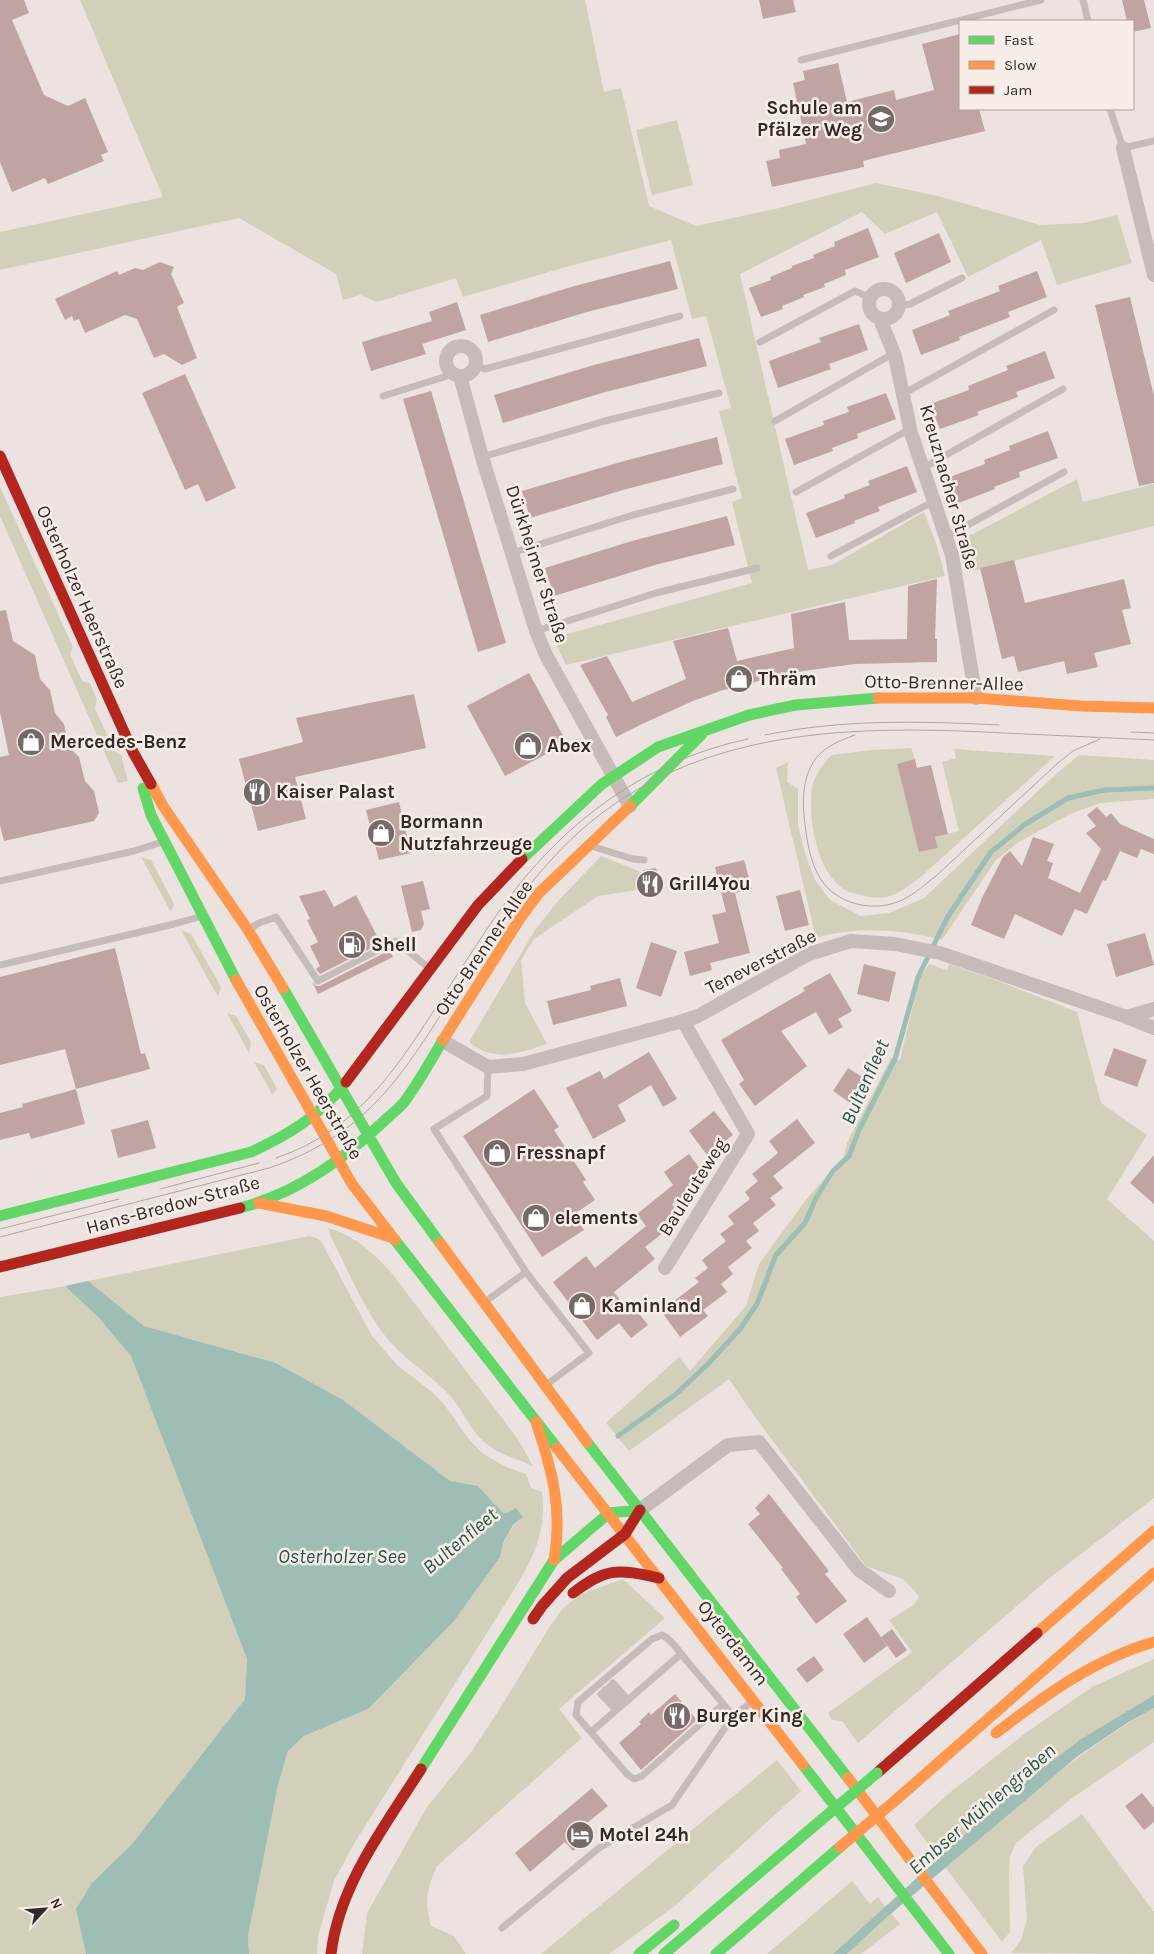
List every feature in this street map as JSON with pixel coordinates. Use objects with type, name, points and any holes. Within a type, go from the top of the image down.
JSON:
[{"type":"main road","name":"Osterholzer Heerstraße","points":[[0,458],[133,752],[163,806],[248,930],[342,1087],[396,1183],[519,1351]]},
{"type":"main road","name":"Otto-Brenner-Allee","points":[[342,1087],[478,905],[521,860],[612,776],[658,747],[749,715],[796,705],[891,697],[976,698],[1081,706],[1154,708]]},
{"type":"main road","name":"Otto-Brenner-Allee","points":[[369,1135],[404,1102],[521,917],[539,893],[586,844],[606,829],[707,729]]},
{"type":"main road","name":"Osterholzer Heerstraße","points":[[133,752],[151,815],[202,916],[257,1019],[352,1184],[503,1380]]},
{"type":"main road","name":"Hans-Bredow-Straße","points":[[0,1216],[251,1152],[272,1143],[313,1117],[342,1087]]},
{"type":"main road","name":"Hans-Bredow-Straße","points":[[0,1267],[258,1203],[299,1185],[369,1135]]},
{"type":"main road","points":[[258,1203],[326,1216],[393,1238]]},
{"type":"main road","name":"Oyterdamm","points":[[519,1351],[982,1954]]},
{"type":"main road","name":"Oyterdamm","points":[[503,1380],[609,1513],[949,1954]]},
{"type":"main road","points":[[536,1422],[548,1460],[555,1497],[558,1524],[554,1560]]},
{"type":"main road","points":[[331,1954],[333,1936],[361,1865],[554,1560],[609,1513],[640,1510]]},
{"type":"main road","points":[[640,1510],[625,1534],[567,1578],[542,1606],[529,1629],[559,1603],[598,1575],[630,1571],[659,1578]]},
{"type":"main road","points":[[664,1954],[877,1773],[1154,1531]]},
{"type":"main road","points":[[716,1954],[947,1756],[1154,1573]]},
{"type":"main road","points":[[983,1742],[1021,1713],[1076,1676],[1116,1655],[1154,1642]]},
{"type":"main road","points":[[947,1756],[966,1751]]},
{"type":"main road","points":[[351,1921],[361,1890],[370,1874]]},
{"type":"main road","points":[[718,1894],[740,1889]]},
{"type":"main road","points":[[639,1954],[682,1919]]},
{"type":"street","points":[[1123,148],[1154,274]]},
{"type":"street","points":[[869,297],[875,291],[883,288],[891,290],[898,297],[899,306],[895,314],[888,318],[880,319]]},
{"type":"street","name":"Kreuznacher Straße","points":[[869,297],[868,306],[872,314],[880,319],[894,354],[910,429],[952,555],[976,698]]},
{"type":"street","name":"Dürkheimer Straße","points":[[476,365],[475,356],[470,348],[461,346],[452,348],[447,355],[446,365],[456,375],[536,631],[546,655],[630,806]]},
{"type":"street","points":[[456,375],[470,374],[476,365]]},
{"type":"street","name":"Teneverstraße","points":[[488,1067],[523,1064],[683,1022],[698,1016],[809,954],[851,941],[910,946],[940,953],[1128,1017],[1154,1028]]},
{"type":"street","points":[[1128,1017],[1154,1009]]},
{"type":"street","name":"Bauleuteweg","points":[[665,1268],[748,1134],[683,1022]]},
{"type":"street","points":[[443,1041],[488,1067]]},
{"type":"street","points":[[640,1510],[728,1445],[759,1442],[859,1570],[889,1591]]},
{"type":"lane","points":[[961,20],[1041,0]]},
{"type":"lane","points":[[1083,0],[1088,20]]},
{"type":"lane","points":[[801,60],[959,20]]},
{"type":"lane","points":[[1110,110],[1123,148],[1154,141]]},
{"type":"lane","points":[[899,306],[910,304],[962,278]]},
{"type":"lane","points":[[760,342],[855,291],[869,297]]},
{"type":"lane","points":[[903,394],[1054,310]]},
{"type":"lane","points":[[476,365],[485,369],[680,316]]},
{"type":"lane","points":[[775,421],[894,354]]},
{"type":"lane","points":[[383,396],[456,375]]},
{"type":"lane","points":[[923,468],[1063,389]]},
{"type":"lane","points":[[482,457],[605,421],[719,393]]},
{"type":"lane","points":[[796,492],[910,429]]},
{"type":"lane","points":[[946,537],[1064,472]]},
{"type":"lane","points":[[512,553],[633,515],[733,489]]},
{"type":"lane","points":[[831,556],[934,501]]},
{"type":"lane","points":[[536,631],[656,593],[757,568]]},
{"type":"lane","points":[[0,881],[134,851],[164,841]]},
{"type":"lane","points":[[586,844],[633,859],[644,860]]},
{"type":"lane","points":[[0,965],[202,916]]},
{"type":"lane","points":[[248,930],[276,917],[318,981],[396,941],[430,969]]},
{"type":"lane","points":[[488,1067],[487,1096],[434,1129],[526,1272],[589,1353],[545,1387]]},
{"type":"lane","points":[[483,1303],[526,1272]]},
{"type":"lane","points":[[723,1704],[642,1776],[634,1779],[627,1774],[576,1715],[578,1702],[652,1639],[662,1635],[666,1637],[734,1716]]},
{"type":"lane","points":[[591,1732],[681,1654]]},
{"type":"lane","points":[[622,1705],[607,1688],[622,1705]]},
{"type":"lane","points":[[502,1928],[599,1848],[672,1805],[734,1716],[754,1701]]},
{"type":"shaded area","points":[[80,0],[585,0],[604,92],[621,88],[649,206],[696,226],[775,209],[876,183],[938,196],[1040,225],[1084,223],[1117,215],[1132,263],[1057,285],[1041,240],[968,277],[937,212],[885,234],[862,212],[740,274],[808,570],[832,565],[924,512],[936,543],[945,576],[566,665],[553,638],[752,583],[732,502],[742,498],[719,411],[731,408],[706,316],[692,319],[671,240],[566,267],[463,297],[456,278],[377,302],[360,295],[343,300],[336,274],[239,218],[0,270],[0,232],[163,197]]},
{"type":"shaded area","points":[[677,120],[693,185],[652,195],[636,130]]},
{"type":"shaded area","points":[[1077,479],[1083,502],[1154,484],[1154,526],[968,572],[958,538],[973,534]]},
{"type":"shaded area","points":[[0,487],[73,647],[70,654],[82,681],[90,683],[97,700],[95,708],[114,751],[121,755],[128,781],[118,783],[0,516]]},
{"type":"shaded area","points":[[911,748],[915,759],[897,764],[920,852],[937,848],[935,837],[959,831],[942,762],[956,758],[954,749],[1055,756],[923,875],[906,888],[887,897],[880,898],[863,896],[846,890],[833,879],[826,869],[816,842],[811,814],[811,800],[812,788],[819,770],[831,755]]},
{"type":"shaded area","points":[[1079,755],[1154,760],[1154,799],[1100,803],[1070,814],[1019,842],[996,860],[942,940],[910,933],[879,930],[831,934],[816,938],[776,768],[788,762],[787,782],[798,789],[798,826],[815,880],[830,900],[861,916],[889,913],[924,898],[1054,776]]},
{"type":"shaded area","points":[[601,856],[639,871],[643,889],[598,896],[534,939],[521,960],[525,1003],[547,1044],[516,1053],[497,1054],[488,1052],[469,1042],[535,930],[558,901]]},
{"type":"shaded area","points":[[141,857],[151,860],[174,904],[171,912]]},
{"type":"shaded area","points":[[181,930],[191,934],[221,987],[218,997]]},
{"type":"shaded area","points":[[929,964],[947,970],[949,964],[1077,1012],[1101,1103],[1147,1135],[1107,1199],[1154,1241],[1154,1498],[1047,1580],[858,1743],[842,1721],[832,1720],[828,1713],[912,1652],[889,1620],[914,1605],[919,1596],[903,1579],[866,1566],[729,1379],[629,1451],[606,1423],[679,1357],[690,1371],[746,1306],[759,1264],[805,1201],[844,1156],[847,1143],[891,1058],[900,1060],[920,977]]},
{"type":"shaded area","points":[[227,1013],[236,1016],[251,1042],[249,1053]]},
{"type":"shaded area","points":[[254,1062],[264,1065],[277,1089],[272,1094]]},
{"type":"shaded area","points":[[328,1228],[346,1235],[362,1245],[390,1271],[519,1441],[533,1466],[487,1445],[477,1435],[444,1389],[391,1343],[365,1306]]},
{"type":"shaded area","points":[[309,1236],[317,1238],[322,1243],[372,1336],[397,1365],[431,1391],[444,1404],[468,1438],[482,1453],[506,1467],[526,1474],[531,1488],[542,1492],[542,1522],[536,1548],[517,1585],[355,1842],[334,1881],[318,1936],[317,1954],[249,1954],[248,1936],[278,1785],[288,1751],[304,1736],[368,1709],[500,1557],[508,1534],[523,1517],[509,1512],[503,1513],[478,1486],[450,1482],[343,1400],[276,1363],[144,1326],[88,1281]]},
{"type":"shaded area","points":[[65,1286],[99,1318],[131,1356],[247,1659],[245,1699],[132,1844],[92,1883],[84,1941],[86,1954],[0,1954],[0,1297]]},
{"type":"shaded area","points":[[623,1579],[665,1618],[559,1709],[582,1738],[437,1866],[429,1888],[427,1902],[431,1926],[454,1936],[466,1954],[362,1954],[367,1913],[427,1807],[469,1755],[550,1626],[563,1608],[581,1594]]},
{"type":"shaded area","points":[[1154,1659],[1154,1695],[1081,1739],[1014,1790],[939,1859],[914,1825],[948,1794],[1027,1732],[1092,1687]]},
{"type":"shaded area","points":[[1154,1708],[1154,1742],[1071,1799],[1016,1843],[1010,1856],[1010,1932],[1002,1942],[945,1867],[1072,1762],[1098,1743]]},
{"type":"shaded area","points":[[777,1760],[801,1791],[676,1905],[609,1954],[541,1954]]},
{"type":"shaded area","points":[[1082,1814],[1154,1912],[1154,1954],[1011,1953],[1021,1940],[1027,1919],[1023,1866],[1036,1847]]},
{"type":"shaded area","points":[[852,1881],[870,1904],[878,1897],[886,1908],[833,1954],[767,1954]]},
{"type":"shaded area","points":[[891,1913],[900,1924],[861,1954],[847,1954]]},
{"type":"water","name":"Osterholzer See","points":[[88,1281],[144,1326],[276,1363],[343,1400],[450,1481],[478,1486],[503,1513],[516,1508],[523,1517],[513,1525],[504,1541],[500,1557],[453,1622],[368,1709],[304,1736],[288,1751],[278,1785],[248,1936],[249,1954],[86,1954],[76,1909],[92,1883],[132,1844],[245,1699],[247,1659],[131,1356],[99,1318],[65,1286]]},
{"type":"water","points":[[1154,1695],[1154,1708],[1127,1723],[1078,1756],[887,1917],[847,1954],[833,1954],[1014,1790],[1081,1739]]},
{"type":"building","points":[[0,0],[24,0],[29,13],[12,20],[44,95],[68,106],[85,98],[108,152],[101,155],[104,161],[48,184],[45,178],[12,192],[0,162]]},
{"type":"building","points":[[759,0],[793,0],[796,12],[763,19]]},
{"type":"building","points":[[1122,0],[1144,0],[1151,28],[1134,32],[1134,20],[1127,20]]},
{"type":"building","points":[[959,34],[959,110],[979,110],[985,131],[863,161],[864,167],[772,187],[766,161],[780,158],[779,150],[806,144],[793,83],[805,80],[803,71],[838,63],[847,102],[894,90],[896,100],[934,90],[922,44]]},
{"type":"building","points":[[868,228],[879,257],[845,270],[846,275],[824,284],[825,287],[803,295],[804,297],[782,306],[783,309],[761,317],[749,288],[771,280],[770,277],[792,268],[792,266],[814,258],[813,255],[835,246],[834,242]]},
{"type":"building","points":[[939,233],[951,262],[906,283],[894,253]]},
{"type":"building","points":[[670,261],[678,289],[587,312],[488,342],[480,315],[571,287]]},
{"type":"building","points":[[160,262],[174,267],[171,274],[184,303],[177,307],[197,358],[182,365],[164,354],[154,358],[137,319],[125,315],[85,333],[79,319],[74,321],[72,316],[65,320],[55,299],[117,271],[119,275],[135,268],[143,270]]},
{"type":"building","points":[[1037,271],[1047,297],[1008,312],[1010,317],[959,337],[960,340],[921,355],[912,330],[950,315],[948,311],[1000,291],[998,286]]},
{"type":"building","points":[[1130,297],[1154,396],[1154,483],[1139,486],[1095,305]]},
{"type":"building","points":[[457,302],[466,330],[422,344],[426,354],[371,371],[362,342],[432,321],[429,312]]},
{"type":"building","points":[[859,324],[868,350],[829,364],[831,369],[778,388],[769,361],[821,342],[819,338]]},
{"type":"building","points":[[699,338],[707,366],[602,393],[503,423],[494,395],[594,365]]},
{"type":"building","points":[[1045,351],[1055,378],[1016,392],[1018,397],[977,412],[979,415],[940,429],[930,404],[969,390],[968,386],[1008,370],[1006,366]]},
{"type":"building","points":[[185,374],[236,488],[206,502],[198,484],[185,490],[142,393]]},
{"type":"building","points":[[431,391],[506,643],[478,652],[403,399]]},
{"type":"building","points":[[886,393],[896,419],[857,434],[858,438],[832,448],[833,451],[794,465],[785,439],[824,425],[823,421],[849,412],[847,407]]},
{"type":"building","points":[[1048,431],[1058,458],[1019,472],[1020,477],[956,504],[947,478],[985,464],[984,460],[1010,450],[1009,446]]},
{"type":"building","points":[[717,437],[723,464],[623,490],[530,518],[522,491],[624,461]]},
{"type":"building","points":[[907,466],[917,492],[878,507],[880,511],[854,521],[855,523],[816,538],[806,513],[845,498],[844,495],[870,485],[868,481]]},
{"type":"building","points":[[727,516],[735,545],[655,565],[554,596],[545,568],[632,541]]},
{"type":"building","points":[[1014,560],[1025,603],[1124,579],[1131,608],[1122,610],[1131,644],[1094,653],[1098,667],[1067,674],[1064,661],[1018,672],[1014,656],[1002,659],[980,568]]},
{"type":"building","points":[[937,579],[935,639],[937,639],[937,662],[855,664],[803,671],[759,681],[720,691],[693,701],[616,737],[606,717],[608,715],[580,665],[607,656],[632,702],[686,679],[673,641],[728,628],[737,661],[794,648],[791,614],[845,602],[849,640],[907,639],[908,586]]},
{"type":"building","points":[[6,610],[13,641],[35,655],[40,679],[50,690],[55,713],[64,724],[69,747],[79,757],[85,781],[94,791],[99,813],[94,821],[4,841],[0,825],[0,757],[9,755],[0,712],[0,611]]},
{"type":"building","points":[[529,673],[567,743],[505,776],[467,706]]},
{"type":"building","points":[[414,694],[426,748],[295,777],[306,819],[258,831],[239,759],[303,742],[296,718]]},
{"type":"building","points":[[915,759],[917,768],[931,765],[948,834],[935,837],[938,848],[919,852],[897,764]]},
{"type":"building","points":[[399,802],[411,853],[379,860],[366,810]]},
{"type":"building","points":[[1097,807],[1106,817],[1111,813],[1120,824],[1154,839],[1154,854],[1141,849],[1137,858],[1120,851],[1106,881],[1103,880],[1087,914],[1075,909],[1062,936],[1015,914],[1004,939],[971,925],[982,898],[1003,857],[1010,851],[1022,866],[1033,837],[1054,844],[1047,861],[1053,863],[1048,878],[1080,893],[1101,849],[1086,833],[1096,826],[1087,815]]},
{"type":"building","points":[[744,860],[752,889],[735,893],[750,953],[710,963],[712,970],[690,976],[684,952],[719,943],[712,915],[726,912],[715,867]]},
{"type":"building","points":[[656,868],[660,887],[647,890],[643,870]]},
{"type":"building","points":[[423,881],[430,909],[421,911],[424,924],[421,930],[412,932],[401,886]]},
{"type":"building","points":[[325,890],[334,907],[356,895],[378,938],[383,936],[385,941],[320,974],[316,969],[320,966],[310,946],[318,942],[307,920],[310,919],[299,896]]},
{"type":"building","points":[[800,890],[809,925],[785,931],[776,896]]},
{"type":"building","points":[[1145,933],[1154,965],[1116,977],[1107,944]]},
{"type":"building","points":[[651,942],[677,951],[661,997],[636,988]]},
{"type":"building","points":[[115,948],[141,1054],[145,1053],[150,1069],[76,1089],[65,1049],[0,1065],[0,977]]},
{"type":"building","points":[[390,950],[393,957],[318,994],[312,981],[316,986],[320,986]]},
{"type":"building","points":[[864,964],[896,972],[889,1002],[857,994]]},
{"type":"building","points":[[830,973],[852,1011],[838,1019],[843,1027],[829,1035],[816,1012],[781,1031],[807,1066],[755,1106],[739,1084],[744,1080],[721,1040],[805,991],[803,988]]},
{"type":"building","points":[[620,978],[627,1006],[553,1025],[547,1001],[591,990],[590,986]]},
{"type":"building","points":[[1114,1048],[1147,1060],[1137,1087],[1104,1075]]},
{"type":"building","points":[[649,1052],[677,1099],[663,1107],[651,1085],[618,1105],[626,1121],[593,1139],[566,1088],[600,1071],[604,1079]]},
{"type":"building","points":[[848,1068],[869,1081],[853,1105],[833,1091]]},
{"type":"building","points":[[76,1089],[85,1124],[31,1139],[29,1133],[0,1140],[0,1113],[23,1107],[22,1104]]},
{"type":"building","points":[[534,1089],[559,1127],[554,1130],[586,1180],[583,1182],[595,1200],[574,1214],[584,1230],[542,1257],[463,1136]]},
{"type":"building","points":[[714,1111],[733,1135],[707,1155],[689,1131]]},
{"type":"building","points":[[797,1119],[815,1143],[773,1176],[783,1188],[770,1198],[776,1205],[753,1223],[759,1231],[746,1241],[752,1248],[728,1267],[733,1274],[721,1284],[727,1292],[703,1310],[708,1316],[680,1337],[661,1311],[699,1282],[695,1278],[708,1268],[702,1260],[726,1241],[720,1234],[734,1224],[728,1216],[750,1199],[745,1192],[758,1181],[752,1174],[778,1153],[769,1141]]},
{"type":"building","points":[[148,1120],[156,1148],[118,1158],[111,1130]]},
{"type":"building","points":[[689,1154],[707,1178],[672,1204],[682,1218],[645,1247],[655,1259],[614,1292],[631,1314],[636,1310],[648,1325],[631,1338],[619,1323],[597,1340],[553,1282],[586,1256],[595,1268],[646,1226],[637,1214],[673,1185],[664,1172]]},
{"type":"building","points":[[1154,1155],[1154,1204],[1130,1183]]},
{"type":"building","points":[[769,1494],[829,1571],[825,1574],[847,1601],[816,1624],[796,1597],[800,1594],[781,1569],[783,1568],[748,1524],[760,1514],[755,1508]]},
{"type":"building","points":[[867,1617],[887,1646],[864,1663],[843,1634]]},
{"type":"building","points":[[892,1629],[907,1650],[896,1658],[881,1637]]},
{"type":"building","points":[[814,1656],[824,1670],[807,1683],[796,1669]]},
{"type":"building","points":[[675,1694],[697,1720],[641,1770],[619,1743],[641,1724],[639,1722],[649,1712],[651,1715]]},
{"type":"building","points":[[592,1788],[608,1806],[587,1823],[595,1833],[573,1851],[565,1842],[530,1872],[515,1853]]},
{"type":"building","points":[[1142,1793],[1154,1808],[1154,1822],[1144,1830],[1125,1806]]},
{"type":"waterway","name":"Bultenfleet","points":[[618,1436],[676,1394],[707,1365],[740,1329],[757,1304],[776,1255],[805,1223],[816,1198],[833,1171],[849,1156],[859,1130],[895,1059],[918,977],[947,918],[991,852],[1024,825],[1068,798],[1105,790],[1154,788]]},
{"type":"tram line","points":[[765,735],[823,726],[881,722],[999,725]]},
{"type":"tram line","points":[[0,1237],[269,1168],[305,1153],[336,1136],[362,1116],[405,1068],[503,921],[531,883],[562,848],[579,832],[625,797],[674,771],[726,752],[780,740],[836,733],[892,730],[948,731],[1154,740]]},
{"type":"tram line","points":[[1131,732],[1154,733]]},
{"type":"tram line","points":[[855,735],[829,747],[811,765],[804,790],[804,816],[811,856],[820,879],[832,892],[841,898],[861,905],[871,906],[892,904],[916,892],[936,876],[1059,762],[1073,751],[1100,739]]},
{"type":"tram line","points":[[276,1158],[307,1145],[334,1129],[358,1109],[379,1087],[416,1037],[512,893],[545,855],[569,832],[623,790],[652,774],[682,759],[748,739]]},
{"type":"tram line","points":[[160,1189],[259,1163]]},
{"type":"tram line","points":[[0,1229],[119,1199]]},
{"type":"traffic: fast","points":[[522,859],[602,784],[658,747],[749,715],[796,705],[878,698]]},
{"type":"traffic: fast","points":[[630,806],[702,734]]},
{"type":"traffic: fast","points":[[143,788],[151,815],[236,980]]},
{"type":"traffic: fast","points":[[283,988],[396,1183],[440,1243]]},
{"type":"traffic: fast","points":[[240,1208],[260,1202],[298,1185],[317,1174],[368,1136],[403,1104],[443,1040]]},
{"type":"traffic: fast","points":[[0,1216],[251,1152],[278,1139],[303,1123],[326,1104],[346,1082]]},
{"type":"traffic: fast","points":[[395,1240],[557,1448]]},
{"type":"traffic: fast","points":[[587,1442],[848,1778]]},
{"type":"traffic: fast","points":[[421,1769],[554,1560],[609,1513],[640,1510]]},
{"type":"traffic: fast","points":[[803,1765],[949,1954]]},
{"type":"traffic: fast","points":[[820,1821],[877,1773]]},
{"type":"traffic: fast","points":[[664,1954],[820,1821]]},
{"type":"traffic: fast","points":[[716,1954],[840,1847]]},
{"type":"traffic: fast","points":[[639,1954],[674,1925]]},
{"type":"traffic: slow","points":[[878,698],[976,698],[1081,706],[1154,708]]},
{"type":"traffic: slow","points":[[151,784],[163,806],[248,930],[283,988]]},
{"type":"traffic: slow","points":[[443,1040],[521,917],[539,893],[630,806]]},
{"type":"traffic: slow","points":[[236,980],[352,1184],[395,1240]]},
{"type":"traffic: slow","points":[[259,1203],[326,1216],[393,1238]]},
{"type":"traffic: slow","points":[[440,1243],[587,1442]]},
{"type":"traffic: slow","points":[[536,1422],[547,1457],[554,1490],[557,1524],[554,1560]]},
{"type":"traffic: slow","points":[[557,1448],[803,1765]]},
{"type":"traffic: slow","points":[[1037,1633],[1154,1531]]},
{"type":"traffic: slow","points":[[897,1799],[1154,1573]]},
{"type":"traffic: slow","points":[[996,1733],[1070,1680],[1111,1658],[1154,1642]]},
{"type":"traffic: slow","points":[[848,1778],[982,1954]]},
{"type":"traffic: slow","points":[[840,1847],[897,1799]]},
{"type":"traffic: jam","points":[[0,456],[133,752],[151,784]]},
{"type":"traffic: jam","points":[[346,1082],[478,905],[522,859]]},
{"type":"traffic: jam","points":[[0,1267],[240,1208]]},
{"type":"traffic: jam","points":[[533,1619],[567,1578],[625,1534],[640,1510]]},
{"type":"traffic: jam","points":[[573,1593],[595,1578],[613,1572],[633,1573],[659,1578]]},
{"type":"traffic: jam","points":[[877,1773],[1037,1633]]},
{"type":"traffic: jam","points":[[331,1954],[343,1904],[354,1880],[379,1834],[421,1769]]},
{"type":"place","name":"Schule am Pfälzer Weg","points":[[881,119]]},
{"type":"place","name":"Thräm","points":[[739,679]]},
{"type":"place","name":"Mercedes-Benz","points":[[31,742]]},
{"type":"place","name":"Abex","points":[[528,746]]},
{"type":"place","name":"Kaiser Palast","points":[[257,792]]},
{"type":"place","name":"Bormann Nutzfahrzeuge","points":[[381,833]]},
{"type":"place","name":"Grill4You","points":[[650,884]]},
{"type":"place","name":"Shell","points":[[352,945]]},
{"type":"place","name":"Fressnapf","points":[[497,1153]]},
{"type":"place","name":"elements","points":[[536,1218]]},
{"type":"place","name":"Kaminland","points":[[582,1306]]},
{"type":"place","name":"Burger King","points":[[677,1716]]},
{"type":"place","name":"Motel 24h","points":[[580,1835]]},
{"type":"water label","name":"Embser Mühlengraben","points":[[982,1809]]}]
